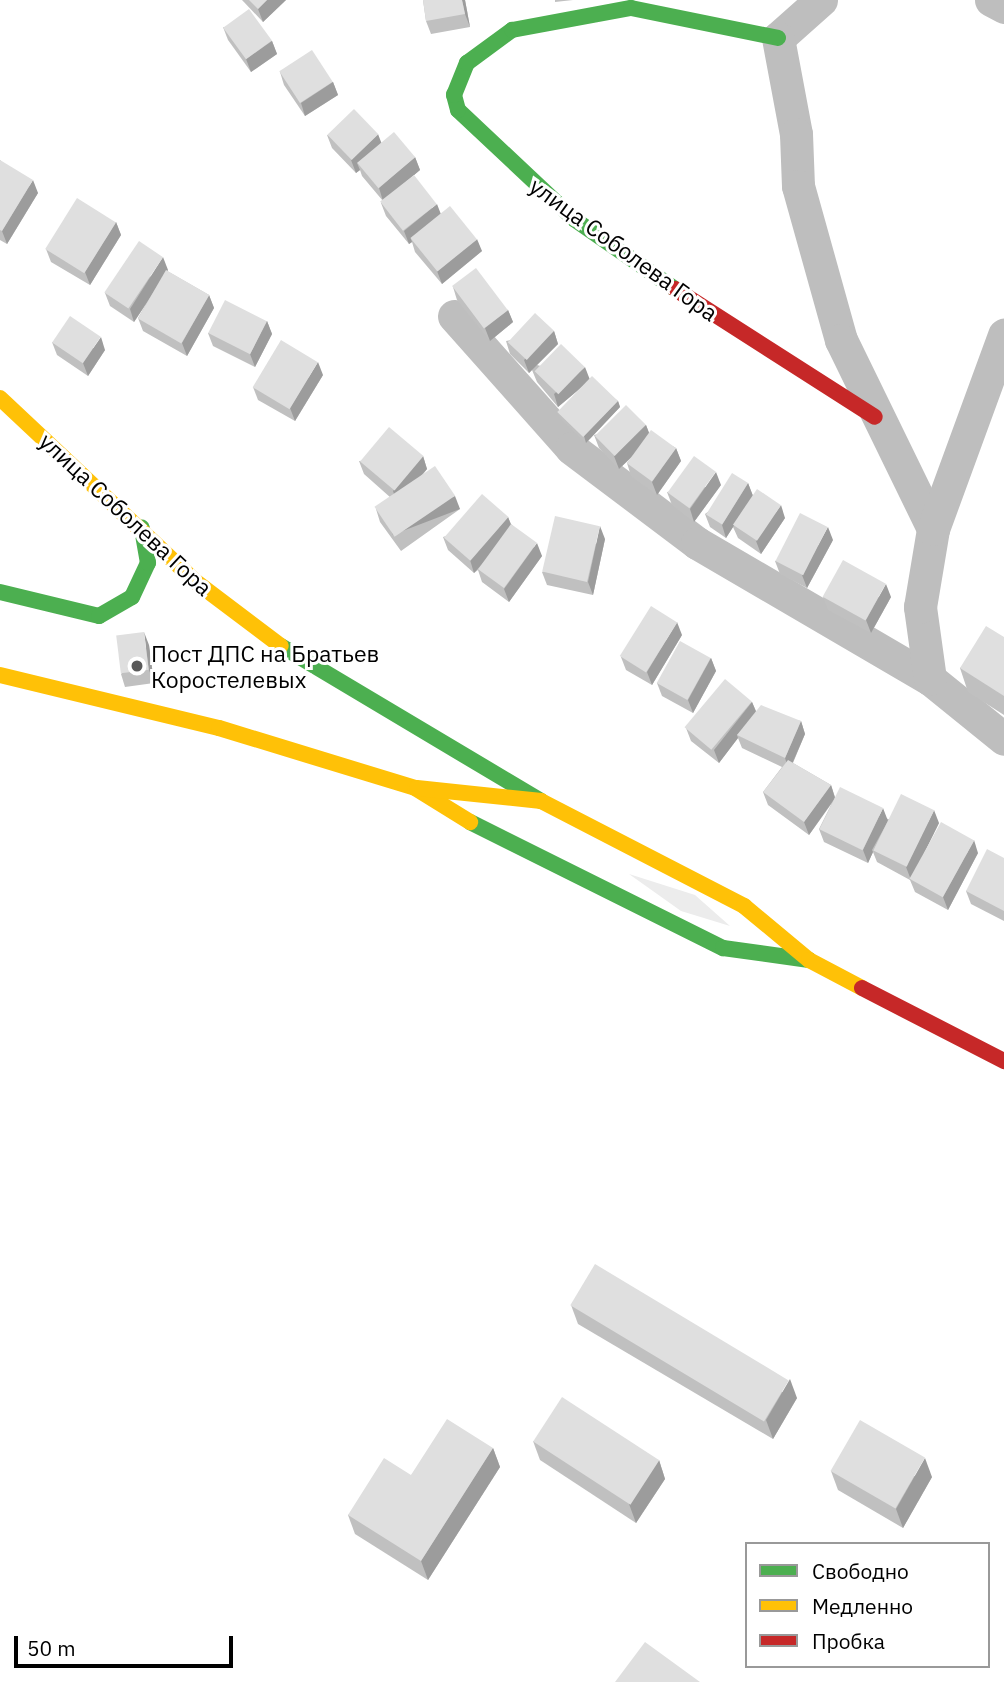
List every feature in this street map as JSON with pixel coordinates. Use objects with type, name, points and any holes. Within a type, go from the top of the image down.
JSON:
[{"type":"street","points":[[821,0],[778,38],[796,134],[798,186],[816,260],[841,340],[875,417],[933,529]]},
{"type":"street","points":[[991,0],[1004,7]]},
{"type":"street","name":"улица Соболева Гора","points":[[778,38],[631,8],[556,18],[512,30],[467,63],[454,95],[458,110],[514,169],[574,219],[748,339],[875,417]]},
{"type":"street","points":[[454,316],[582,456],[698,543],[930,679],[1004,740]]},
{"type":"street","points":[[930,679],[920,607],[933,529],[1004,335]]},
{"type":"street","name":"улица Соболева Гора","points":[[0,398],[142,528],[196,582],[268,638],[541,801],[744,906],[809,960]]},
{"type":"street","points":[[0,592],[99,616],[132,597],[148,563],[142,528]]},
{"type":"street","points":[[0,675],[219,728],[415,788],[541,801]]},
{"type":"street","points":[[415,788],[490,835],[723,948],[809,960],[1004,1061]]},
{"type":"shaded area","points":[[629,874],[695,895],[730,926],[681,911]]},
{"type":"building","points":[[249,0],[267,0],[258,9]]},
{"type":"building","points":[[423,0],[462,0],[465,14],[426,21]]},
{"type":"building","points":[[249,9],[272,41],[246,59],[223,28]]},
{"type":"building","points":[[312,50],[333,82],[300,103],[279,71]]},
{"type":"building","points":[[354,109],[378,134],[352,160],[327,135]]},
{"type":"building","points":[[394,132],[415,157],[378,188],[357,163]]},
{"type":"building","points":[[0,160],[33,180],[2,231],[0,230]]},
{"type":"building","points":[[414,175],[437,204],[403,231],[380,201]]},
{"type":"building","points":[[77,198],[116,222],[84,273],[45,249]]},
{"type":"building","points":[[450,206],[477,239],[437,272],[410,238]]},
{"type":"building","points":[[139,241],[163,257],[128,309],[104,292]]},
{"type":"building","points":[[476,268],[508,310],[484,328],[452,286]]},
{"type":"building","points":[[166,270],[209,295],[181,343],[138,318]]},
{"type":"building","points":[[225,300],[267,321],[250,354],[208,333]]},
{"type":"building","points":[[535,313],[554,331],[527,360],[508,342]]},
{"type":"building","points":[[70,316],[101,337],[83,363],[52,343]]},
{"type":"building","points":[[281,340],[318,362],[290,409],[253,387]]},
{"type":"building","points":[[561,344],[585,367],[558,394],[535,371]]},
{"type":"building","points":[[592,376],[618,401],[583,437],[557,412]]},
{"type":"building","points":[[626,405],[646,425],[615,456],[595,436]]},
{"type":"building","points":[[389,427],[423,456],[395,490],[360,461]]},
{"type":"building","points":[[651,430],[676,448],[652,481],[627,463]]},
{"type":"building","points":[[694,456],[716,472],[689,508],[668,492]]},
{"type":"building","points":[[435,466],[455,496],[395,537],[374,507]]},
{"type":"building","points":[[732,473],[748,483],[722,525],[706,515]]},
{"type":"building","points":[[757,489],[781,505],[757,541],[733,525]]},
{"type":"building","points":[[482,494],[508,517],[470,561],[444,538]]},
{"type":"building","points":[[800,513],[828,527],[803,575],[775,561]]},
{"type":"building","points":[[555,516],[600,526],[587,582],[542,572]]},
{"type":"building","points":[[511,524],[537,543],[504,588],[478,569]]},
{"type":"building","points":[[843,560],[886,584],[865,620],[823,597]]},
{"type":"building","points":[[651,606],[677,622],[646,672],[620,656]]},
{"type":"building","points":[[986,626],[1004,637],[1004,696],[960,668]]},
{"type":"building","points":[[144,632],[149,670],[121,673],[116,635]]},
{"type":"building","points":[[680,641],[711,658],[687,700],[657,683]]},
{"type":"building","points":[[725,679],[752,701],[711,750],[685,727]]},
{"type":"building","points":[[761,705],[801,721],[785,758],[737,735]]},
{"type":"building","points":[[788,760],[831,785],[804,822],[763,792]]},
{"type":"building","points":[[840,787],[883,808],[863,850],[819,829]]},
{"type":"building","points":[[901,794],[934,810],[907,867],[873,851]]},
{"type":"building","points":[[941,822],[974,840],[943,897],[909,879]]},
{"type":"building","points":[[987,849],[1004,858],[1004,911],[966,891]]},
{"type":"building","points":[[595,1264],[789,1380],[764,1422],[570,1305]]},
{"type":"building","points":[[562,1397],[659,1460],[630,1505],[533,1441]]},
{"type":"building","points":[[447,1419],[493,1448],[421,1561],[348,1515],[384,1458],[411,1475]]},
{"type":"building","points":[[860,1420],[925,1458],[895,1509],[830,1471]]},
{"type":"building","points":[[645,1642],[700,1682],[615,1682]]},
{"type":"traffic: fast","points":[[675,289],[574,219],[458,110],[454,95],[467,63],[512,30],[631,8],[778,38]]},
{"type":"traffic: fast","points":[[0,592],[99,616],[132,597],[148,563],[142,528]]},
{"type":"traffic: fast","points":[[281,646],[541,801]]},
{"type":"traffic: fast","points":[[470,822],[723,948],[809,960]]},
{"type":"traffic: slow","points":[[0,398],[196,582],[281,646]]},
{"type":"traffic: slow","points":[[0,675],[219,728],[415,788],[470,822]]},
{"type":"traffic: slow","points":[[417,788],[541,801],[744,906],[809,960],[862,988]]},
{"type":"traffic: jam","points":[[675,289],[875,417]]},
{"type":"traffic: jam","points":[[862,988],[1004,1061]]},
{"type":"place","name":"Пост ДПС на Братьев Коростелевых","points":[[137,666]]}]
